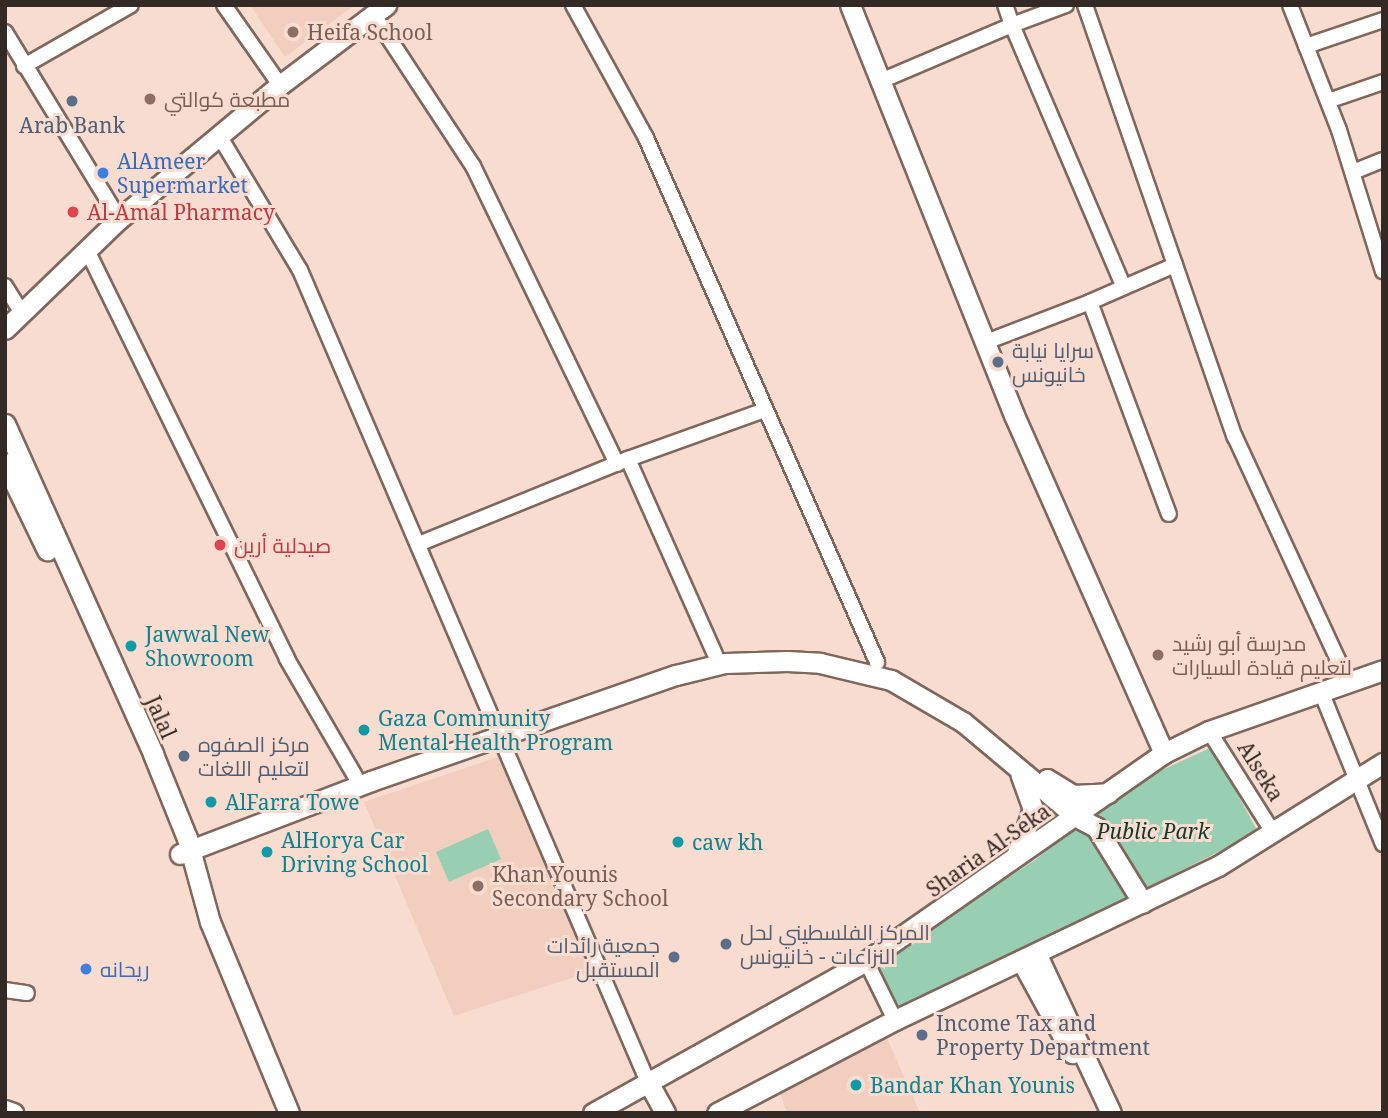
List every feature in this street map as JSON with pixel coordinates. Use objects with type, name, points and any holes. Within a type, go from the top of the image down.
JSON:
[{"type":"main road","points":[[850,5],[883,80],[986,342],[1164,753]]},
{"type":"main road","points":[[5,329],[12,304],[277,81],[375,8]]},
{"type":"main road","points":[[12,304],[87,250],[117,216],[220,137],[277,81]]},
{"type":"main road","name":"Jalal","points":[[5,424],[183,846],[282,1113]]},
{"type":"main road","name":"Jalal","points":[[5,463],[105,673],[183,846],[210,922],[289,1113]]},
{"type":"main road","points":[[183,846],[715,654],[796,652],[877,662],[953,700],[1064,790],[1087,797],[1108,793]]},
{"type":"main road","points":[[183,846],[355,776],[676,675],[725,663],[787,661],[864,672],[891,680],[963,722],[1075,816],[1102,833],[1143,903]]},
{"type":"main road","name":"Sharia Al-Seka","points":[[593,1113],[647,1080],[866,961],[1012,862],[1164,753],[1209,731],[1322,694],[1383,670]]},
{"type":"main road","points":[[717,1113],[895,1020],[1143,903],[1274,834],[1383,763]]},
{"type":"main road","points":[[1012,862],[1026,836],[1033,809],[1016,766]]},
{"type":"main road","points":[[1030,958],[1101,1113]]},
{"type":"main road","points":[[1030,958],[1111,1113]]},
{"type":"main road","points":[[647,1080],[665,1113]]},
{"type":"main road","points":[[627,1093],[640,1097],[652,1113]]},
{"type":"main road","points":[[5,1110],[13,1113]]},
{"type":"street","points":[[24,66],[131,5]]},
{"type":"street","points":[[225,5],[277,81]]},
{"type":"street","points":[[573,5],[646,138],[877,662]]},
{"type":"street","points":[[1005,5],[1124,287]]},
{"type":"street","points":[[883,80],[1012,24],[1066,5]]},
{"type":"street","points":[[1085,5],[1235,437],[1349,684]]},
{"type":"street","points":[[1290,5],[1353,172],[1383,271]]},
{"type":"street","points":[[375,8],[473,166],[623,462],[715,654]]},
{"type":"street","points":[[1306,46],[1383,20]]},
{"type":"street","points":[[5,32],[117,216]]},
{"type":"street","points":[[1328,101],[1383,82]]},
{"type":"street","points":[[220,137],[300,270],[421,543],[647,1080]]},
{"type":"street","points":[[1353,172],[1383,160]]},
{"type":"street","points":[[87,250],[287,659],[355,776]]},
{"type":"street","points":[[986,342],[1090,302],[1175,265]]},
{"type":"street","points":[[1090,302],[1169,514]]},
{"type":"street","points":[[421,543],[623,462],[765,410]]},
{"type":"street","points":[[1322,694],[1383,844]]},
{"type":"street","name":"Alseka","points":[[1209,731],[1274,834]]},
{"type":"street","points":[[866,961],[895,1020]]},
{"type":"street","points":[[5,990],[27,993]]},
{"type":"shaded area","name":"Heifa School","points":[[250,5],[351,5],[352,7],[285,57]]},
{"type":"shaded area","name":"Khan Younis Secondary School","points":[[498,757],[593,971],[454,1016],[364,802]]},
{"type":"shaded area","points":[[884,1031],[920,1113],[787,1113],[779,1090]]},
{"type":"green space","name":"Public Park","points":[[1212,747],[1258,832],[900,1012],[874,963],[1035,860],[1125,787]]},
{"type":"green space","points":[[488,829],[501,859],[449,882],[436,852]]},
{"type":"place","name":"Heifa School","points":[[293,32]]},
{"type":"place","name":"مطبعة كوالتي","points":[[150,99]]},
{"type":"place","name":"Arab Bank","points":[[72,101]]},
{"type":"place","name":"AlAmeer Supermarket","points":[[103,173]]},
{"type":"place","name":"Al-Amal Pharmacy","points":[[73,212]]},
{"type":"place","name":"سرايا نيابة خانيونس","points":[[998,362]]},
{"type":"place","name":"صيدلية أرين","points":[[220,545]]},
{"type":"place","name":"Jawwal New Showroom","points":[[131,646]]},
{"type":"place","name":"مدرسة أبو رشيد لتعليم قيادة السيارات","points":[[1158,655]]},
{"type":"place","name":"Gaza Community Mental Health Program","points":[[364,730]]},
{"type":"place","name":"مركز الصفوه لتعليم اللغات","points":[[184,756]]},
{"type":"place","name":"AlFarra Towe","points":[[211,802]]},
{"type":"place","name":"caw kh","points":[[678,842]]},
{"type":"place","name":"AlHorya Car Driving School","points":[[267,852]]},
{"type":"place","name":"Khan Younis Secondary School","points":[[478,886]]},
{"type":"place","name":"المركز الفلسطيني لحل النزاعات - خانيونس","points":[[726,944]]},
{"type":"place","name":"جمعية رائدات المستقبل","points":[[674,957]]},
{"type":"place","name":"ريحانه","points":[[86,969]]},
{"type":"place","name":"Income Tax and Property Department","points":[[922,1035]]},
{"type":"place","name":"Bandar Khan Younis","points":[[856,1085]]}]
